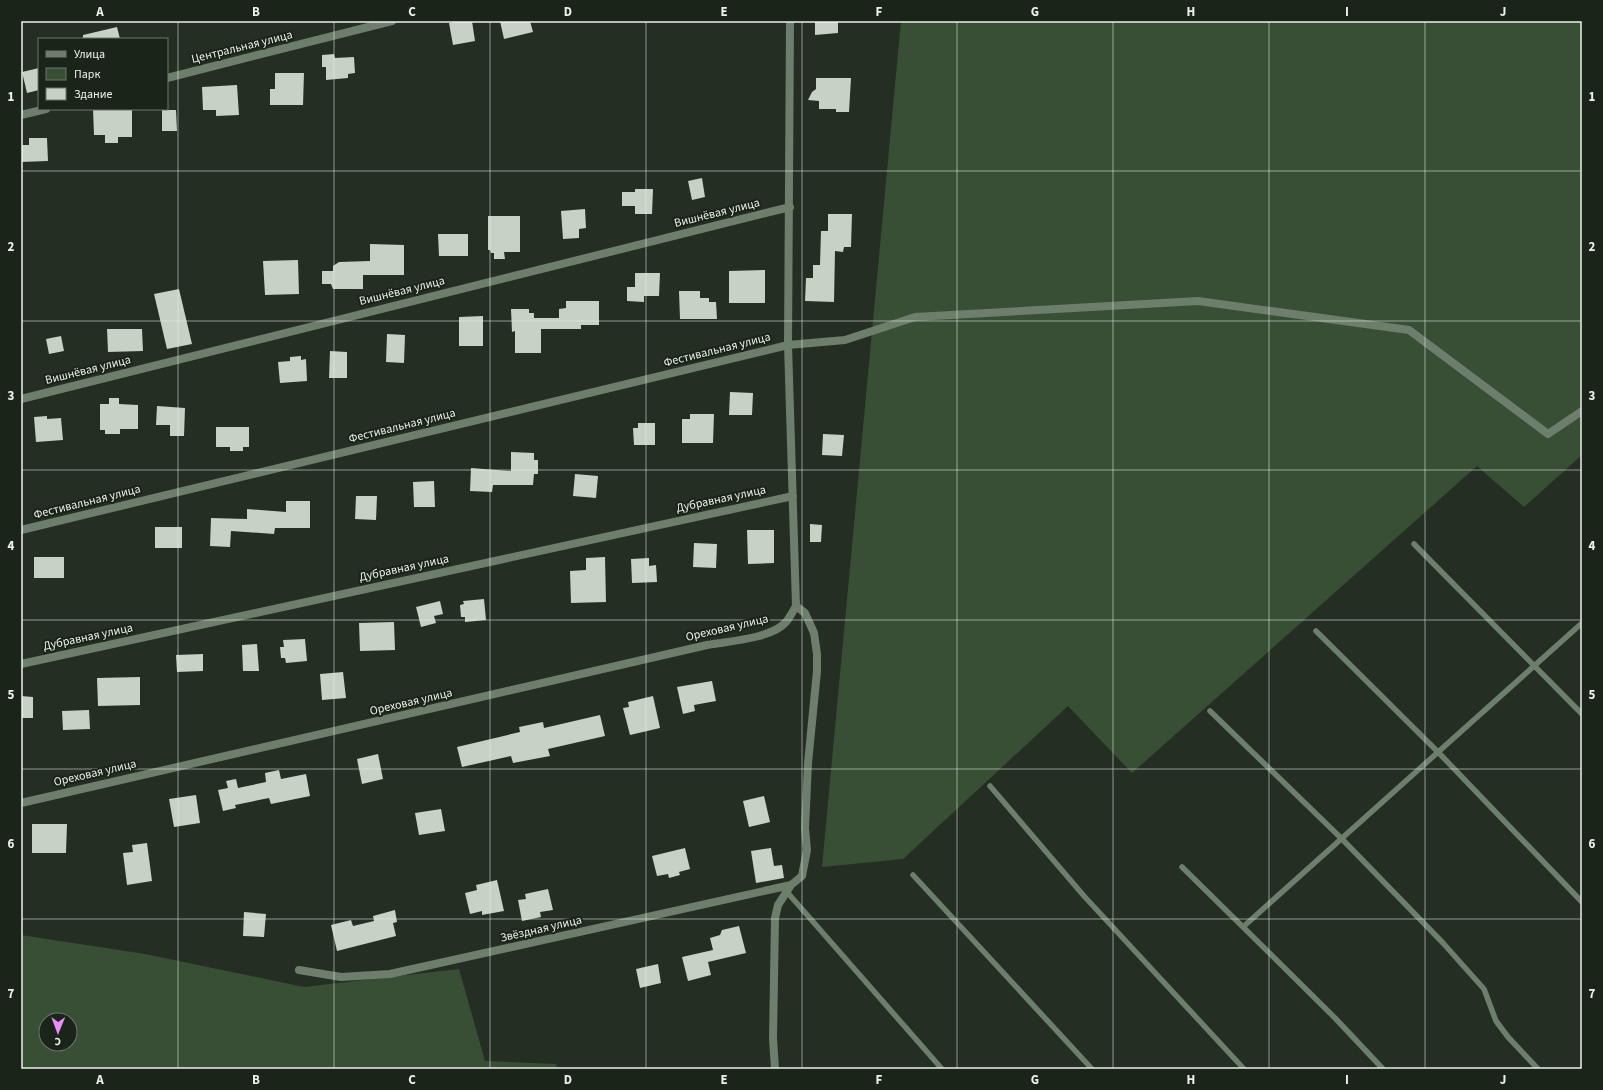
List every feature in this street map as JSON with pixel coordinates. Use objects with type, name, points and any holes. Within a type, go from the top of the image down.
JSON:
[{"type":"street","name":"Центральная улица","points":[[168,78],[392,21]]},
{"type":"street","points":[[775,1069],[773,1039],[775,918],[778,905],[788,888],[802,876],[807,850],[805,828],[808,763],[818,671],[814,632],[805,613],[796,606],[788,345],[790,21]]},
{"type":"street","points":[[21,116],[42,110]]},
{"type":"street","name":"Вишнёвая улица","points":[[21,399],[790,207]]},
{"type":"street","name":"Фестивальная улица","points":[[21,530],[788,345],[846,340],[915,317],[1198,301],[1409,330],[1548,434],[1582,411]]},
{"type":"street","name":"Дубравная улица","points":[[21,664],[793,496]]},
{"type":"street","name":"Ореховая улица","points":[[21,803],[707,645],[756,636],[777,629],[786,622],[796,606]]},
{"type":"street","name":"Звёздная улица","points":[[299,970],[341,977],[390,974],[788,888]]},
{"type":"lane","points":[[1414,544],[1582,714]]},
{"type":"lane","points":[[1243,927],[1582,623]]},
{"type":"lane","points":[[1316,631],[1438,752],[1582,902]]},
{"type":"lane","points":[[1210,711],[1342,839],[1443,943],[1484,990],[1496,1021],[1508,1037],[1538,1069]]},
{"type":"lane","points":[[990,786],[1084,896],[1244,1069]]},
{"type":"lane","points":[[1182,867],[1335,1018],[1383,1069]]},
{"type":"lane","points":[[913,875],[1092,1069]]},
{"type":"lane","points":[[788,888],[942,1069]]},
{"type":"green space","points":[[901,21],[1582,21],[1582,455],[1524,507],[1477,466],[1132,773],[1068,706],[903,859],[822,867]]},
{"type":"green space","points":[[21,935],[145,954],[304,987],[459,969],[485,1061],[556,1064],[557,1069],[21,1069]]},
{"type":"building","points":[[472,21],[475,41],[453,45],[449,23]]},
{"type":"building","points":[[500,21],[530,21],[533,32],[504,39]]},
{"type":"building","points":[[815,21],[838,21],[838,33],[815,35]]},
{"type":"building","points":[[117,27],[120,38],[83,38],[83,35]]},
{"type":"building","points":[[334,54],[335,58],[354,57],[355,73],[348,74],[348,78],[326,80],[326,67],[322,67],[322,55]]},
{"type":"building","points":[[38,68],[38,90],[27,93],[22,72]]},
{"type":"building","points":[[275,73],[304,73],[303,105],[270,105],[270,89],[275,89]]},
{"type":"building","points":[[816,78],[851,78],[849,112],[836,112],[836,109],[819,109],[819,101],[808,100],[812,92],[816,89]]},
{"type":"building","points":[[237,85],[239,115],[216,116],[216,110],[203,110],[202,87]]},
{"type":"building","points":[[93,110],[132,110],[132,137],[118,137],[118,143],[105,143],[105,135],[94,135]]},
{"type":"building","points":[[162,110],[176,110],[177,131],[162,131]]},
{"type":"building","points":[[29,138],[47,138],[48,161],[21,162],[21,145],[29,145]]},
{"type":"building","points":[[702,178],[705,197],[692,200],[688,181]]},
{"type":"building","points":[[635,189],[653,189],[652,214],[635,214],[635,206],[622,206],[622,192],[635,192]]},
{"type":"building","points":[[585,209],[586,228],[579,229],[579,238],[563,239],[561,211]]},
{"type":"building","points":[[828,214],[852,214],[851,247],[844,247],[843,252],[835,251],[834,302],[805,301],[806,278],[813,278],[813,265],[820,265],[821,231],[828,231]]},
{"type":"building","points":[[488,216],[520,216],[520,252],[504,252],[505,259],[494,259],[494,253],[491,253],[490,250],[488,250]]},
{"type":"building","points":[[438,234],[468,234],[468,256],[439,256]]},
{"type":"building","points":[[370,244],[404,245],[404,275],[363,275],[363,289],[333,289],[331,284],[322,284],[322,271],[333,271],[333,266],[339,262],[370,261]]},
{"type":"building","points":[[298,260],[299,294],[265,295],[263,261]]},
{"type":"building","points":[[765,270],[765,303],[729,303],[729,271]]},
{"type":"building","points":[[635,273],[660,273],[659,296],[644,296],[644,302],[627,301],[627,287],[635,287]]},
{"type":"building","points":[[179,289],[192,344],[167,349],[154,294]]},
{"type":"building","points":[[679,291],[700,291],[700,298],[709,298],[709,302],[716,302],[717,319],[680,319]]},
{"type":"building","points":[[566,301],[599,301],[599,325],[581,325],[581,329],[541,329],[541,353],[515,353],[515,331],[512,332],[511,309],[529,309],[529,313],[534,313],[534,318],[559,318],[559,309],[566,308]]},
{"type":"building","points":[[483,316],[483,346],[459,346],[459,317]]},
{"type":"building","points":[[107,329],[142,329],[143,351],[108,352]]},
{"type":"building","points":[[387,334],[405,335],[404,363],[386,362]]},
{"type":"building","points":[[61,336],[64,351],[49,354],[46,339]]},
{"type":"building","points":[[330,351],[347,352],[347,378],[329,378]]},
{"type":"building","points":[[301,356],[301,360],[306,359],[307,381],[280,383],[278,362],[290,361],[290,357]]},
{"type":"building","points":[[730,392],[753,393],[752,415],[729,415]]},
{"type":"building","points":[[109,398],[119,398],[119,404],[138,405],[138,429],[120,429],[120,434],[105,434],[105,430],[100,430],[100,404],[109,404]]},
{"type":"building","points":[[157,406],[185,408],[184,436],[170,436],[170,425],[156,425]]},
{"type":"building","points":[[690,414],[714,414],[713,443],[682,443],[682,419],[690,419]]},
{"type":"building","points":[[47,416],[47,419],[61,418],[63,440],[36,442],[34,417]]},
{"type":"building","points":[[638,423],[655,423],[655,445],[634,445],[633,428],[638,428]]},
{"type":"building","points":[[216,427],[249,427],[249,447],[243,447],[243,451],[230,451],[230,447],[216,447]]},
{"type":"building","points":[[823,434],[844,435],[842,456],[822,455]]},
{"type":"building","points":[[511,452],[534,453],[534,460],[538,460],[538,474],[534,474],[533,485],[493,485],[492,492],[470,491],[471,468],[511,471]]},
{"type":"building","points":[[575,474],[598,476],[596,498],[573,496]]},
{"type":"building","points":[[434,481],[435,507],[414,507],[413,482]]},
{"type":"building","points":[[356,496],[377,496],[376,520],[355,519]]},
{"type":"building","points":[[286,501],[310,501],[310,528],[275,528],[274,534],[231,531],[230,547],[210,546],[211,518],[247,519],[247,509],[286,512]]},
{"type":"building","points":[[810,524],[822,525],[821,542],[810,542]]},
{"type":"building","points":[[155,527],[182,527],[182,548],[155,548]]},
{"type":"building","points":[[747,530],[774,530],[774,563],[748,564]]},
{"type":"building","points":[[694,543],[717,544],[716,568],[693,567]]},
{"type":"building","points":[[34,557],[64,557],[64,578],[34,578]]},
{"type":"building","points":[[605,557],[606,602],[571,603],[570,571],[586,570],[586,558]]},
{"type":"building","points":[[649,558],[649,566],[656,565],[657,582],[632,583],[631,559]]},
{"type":"building","points":[[484,599],[486,620],[465,622],[465,617],[461,617],[460,605],[464,604],[463,601]]},
{"type":"building","points":[[440,601],[443,614],[434,616],[436,623],[421,627],[416,607]]},
{"type":"building","points":[[394,622],[395,650],[360,651],[359,623]]},
{"type":"building","points":[[305,639],[307,661],[286,663],[285,658],[281,658],[280,647],[284,647],[283,640]]},
{"type":"building","points":[[257,644],[259,671],[243,671],[242,645]]},
{"type":"building","points":[[203,654],[203,671],[177,672],[176,655]]},
{"type":"building","points":[[343,672],[346,698],[322,700],[320,674]]},
{"type":"building","points":[[140,677],[140,705],[98,706],[97,678]]},
{"type":"building","points":[[712,681],[716,701],[694,705],[695,711],[683,714],[677,687]]},
{"type":"building","points":[[21,696],[33,697],[33,718],[21,718]]},
{"type":"building","points":[[653,696],[660,728],[630,735],[623,708],[629,707],[628,702]]},
{"type":"building","points":[[89,710],[90,729],[63,730],[62,711]]},
{"type":"building","points":[[600,715],[605,736],[548,749],[550,756],[513,763],[511,756],[462,767],[457,747],[520,732],[519,727],[543,722],[544,728]]},
{"type":"building","points":[[378,754],[383,779],[362,784],[357,759]]},
{"type":"building","points":[[279,770],[281,779],[306,774],[310,796],[271,804],[269,798],[235,805],[236,808],[223,811],[218,790],[228,788],[226,781],[236,779],[238,788],[266,782],[265,773]]},
{"type":"building","points":[[196,795],[200,823],[174,827],[169,799]]},
{"type":"building","points":[[764,796],[770,822],[749,827],[743,801]]},
{"type":"building","points":[[441,809],[445,831],[419,835],[415,813]]},
{"type":"building","points":[[32,824],[67,824],[66,853],[32,853]]},
{"type":"building","points":[[147,843],[152,881],[127,885],[123,853],[133,852],[132,845]]},
{"type":"building","points":[[685,848],[690,869],[679,872],[680,875],[669,878],[668,874],[657,876],[652,856]]},
{"type":"building","points":[[771,848],[774,866],[782,865],[784,878],[756,883],[751,851]]},
{"type":"building","points":[[497,880],[504,911],[482,915],[482,911],[470,914],[465,893],[477,890],[476,885]]},
{"type":"building","points":[[548,889],[553,910],[540,912],[541,917],[522,921],[518,900],[526,899],[525,894]]},
{"type":"building","points":[[395,910],[397,922],[393,923],[396,936],[337,951],[331,925],[351,920],[353,926],[374,921],[373,916]]},
{"type":"building","points":[[244,912],[266,914],[264,937],[243,936]]},
{"type":"building","points":[[739,926],[746,953],[708,962],[711,975],[688,981],[682,957],[713,950],[710,938],[720,935],[722,930]]},
{"type":"building","points":[[658,964],[661,983],[640,988],[636,969]]}]
